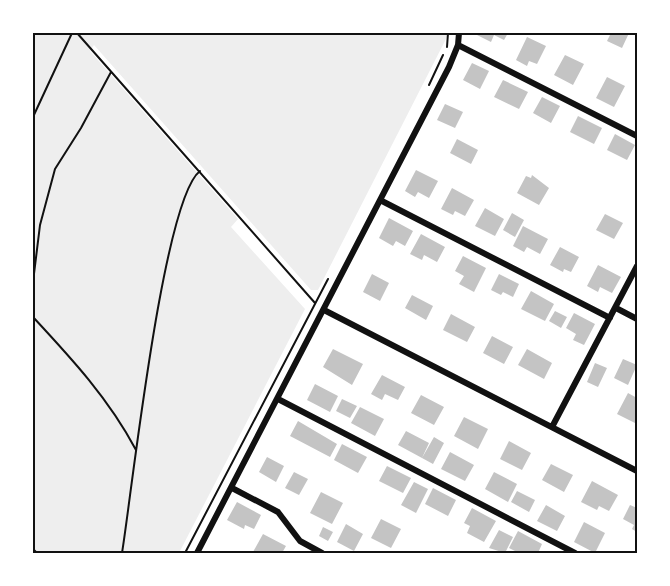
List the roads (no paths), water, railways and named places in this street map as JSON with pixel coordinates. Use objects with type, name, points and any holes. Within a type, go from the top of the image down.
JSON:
[{"type":"street","points":[[197,553],[380,200],[458,45],[459,33]]},
{"type":"street","points":[[458,45],[637,136]]},
{"type":"street","points":[[380,200],[610,318]]},
{"type":"street","points":[[552,427],[637,266]]},
{"type":"street","points":[[616,308],[637,319]]},
{"type":"street","points":[[324,310],[637,471]]},
{"type":"street","points":[[278,399],[575,553]]},
{"type":"street","points":[[232,488],[278,512],[300,541],[322,553]]}]
